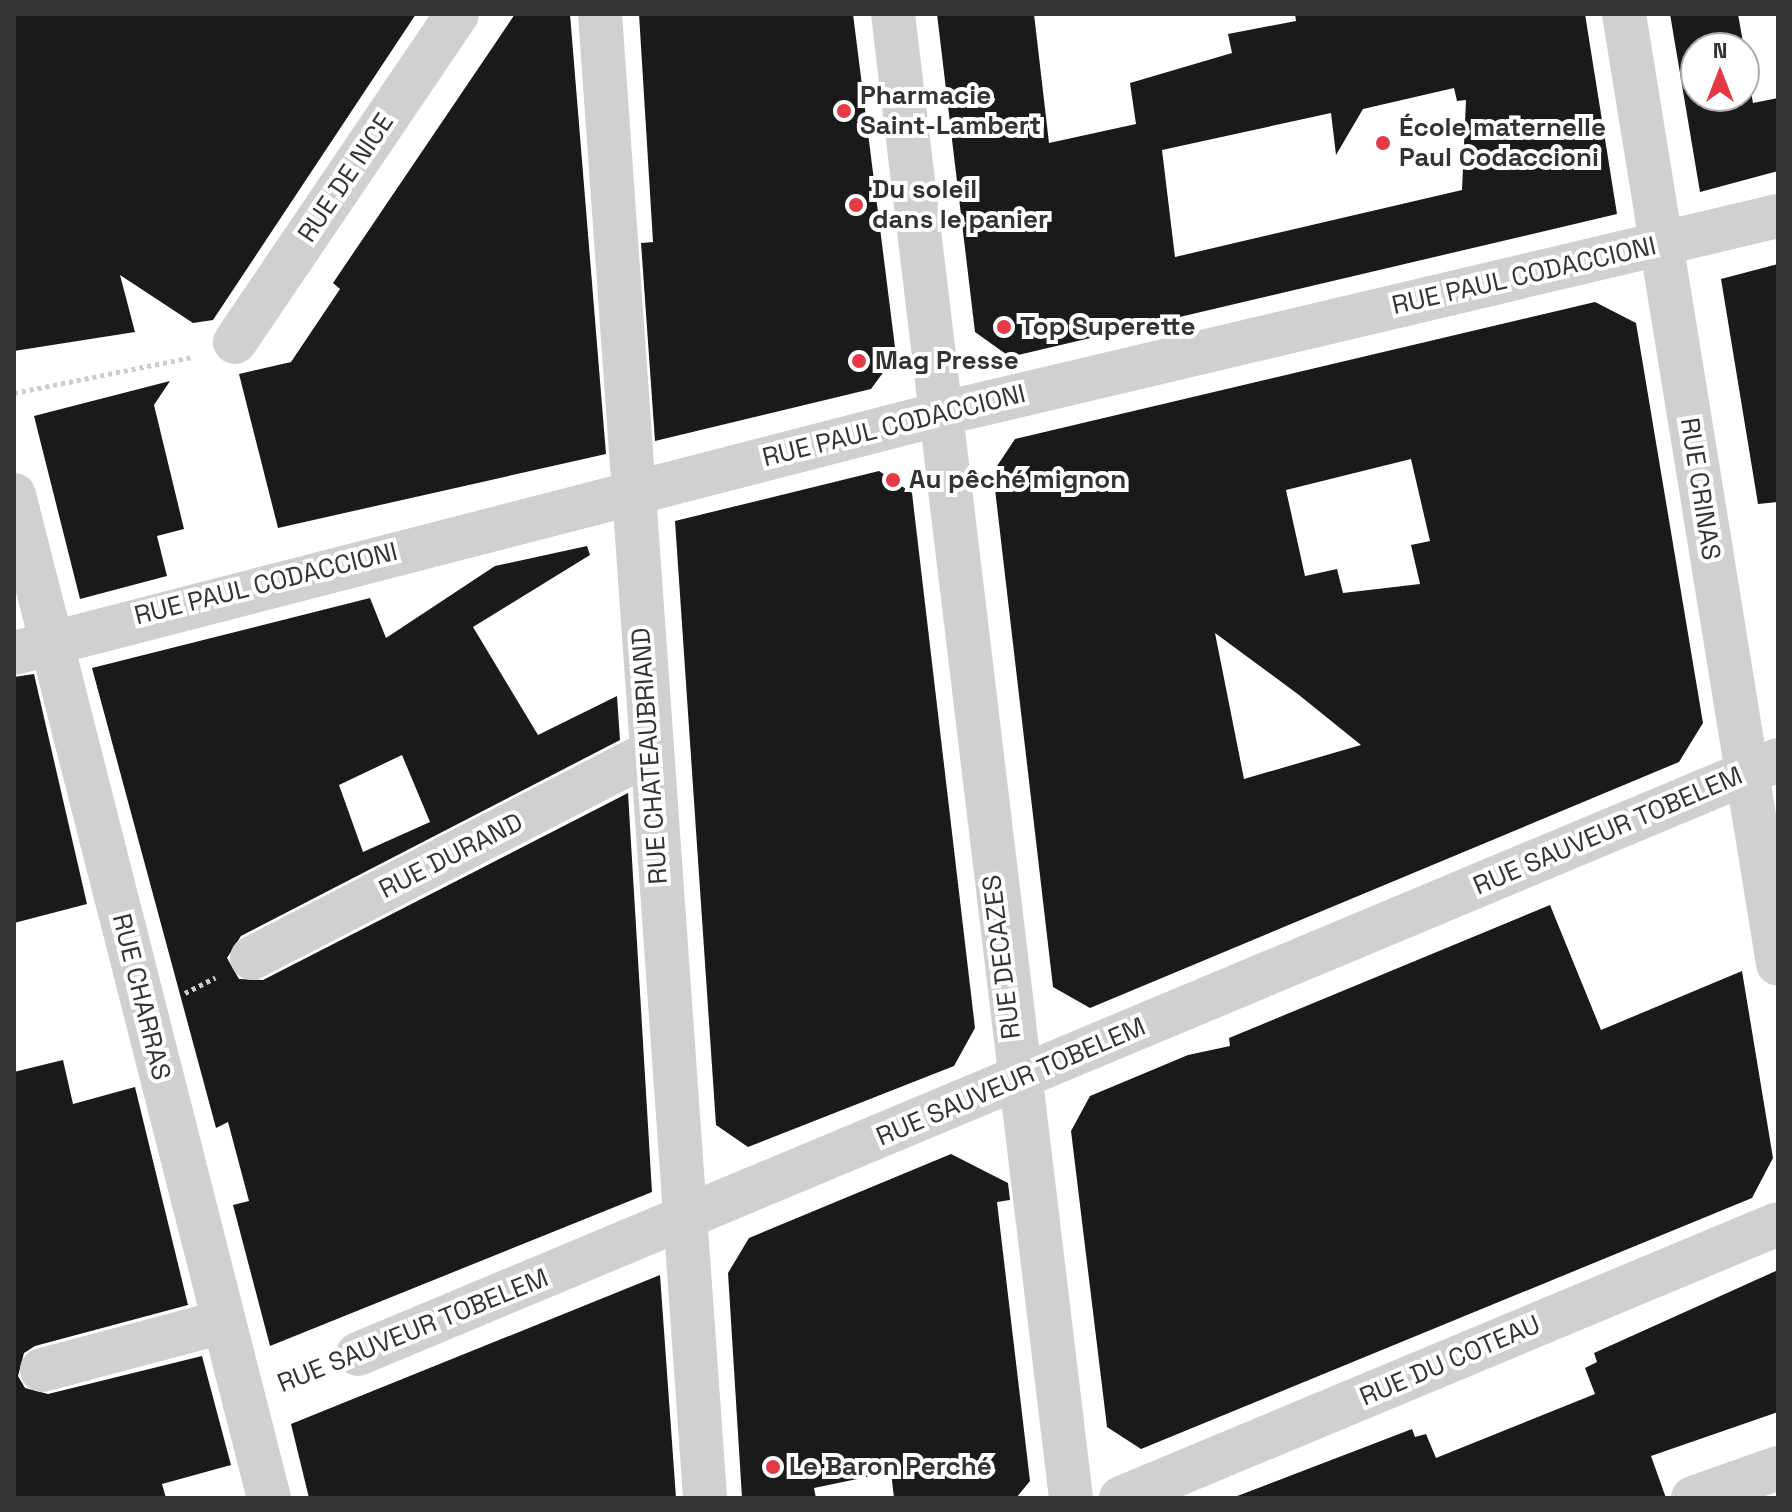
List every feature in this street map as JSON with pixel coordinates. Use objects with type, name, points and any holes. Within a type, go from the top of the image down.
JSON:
[{"type":"street","name":"RUE DE NICE","points":[[218,349],[457,14]]},
{"type":"street","name":"RUE CHATEAUBRIAND","points":[[600,14],[705,1498]]},
{"type":"street","name":"RUE DECAZES","points":[[893,14],[936,415],[1071,1498]]},
{"type":"street","name":"RUE CRINAS","points":[[1624,14],[1659,244],[1762,766],[1778,964]]},
{"type":"street","name":"RUE PAUL CODACCIONI","points":[[32,646],[936,415],[1778,216]]},
{"type":"street","name":"RUE CHARRAS","points":[[14,495],[32,646],[145,1014],[269,1498]]},
{"type":"street","name":"RUE DURAND","points":[[252,958],[650,753]]},
{"type":"street","name":"RUE SAUVEUR TOBELEM","points":[[358,1354],[1762,766]]},
{"type":"street","name":"RUE DU COTEAU","points":[[1121,1498],[1778,1224]]},
{"type":"street","points":[[42,1370],[223,1322]]},
{"type":"street","points":[[1693,1498],[1778,1468]]},
{"type":"path","points":[[14,393],[218,349]]},
{"type":"path","points":[[145,1014],[252,958]]},
{"type":"path","name":"RUE SAUVEUR TOBELEM","points":[[242,1401],[358,1354]]},
{"type":"building","points":[[14,14],[416,14],[213,320],[193,323],[120,275],[135,332],[14,351]]},
{"type":"building","points":[[515,14],[570,14],[606,454],[278,528],[239,374],[291,362],[340,289],[333,283]]},
{"type":"building","points":[[639,14],[853,14],[896,355],[871,389],[655,441],[641,243],[653,242]]},
{"type":"building","points":[[937,14],[1034,14],[1049,143],[1136,124],[1130,83],[1232,53],[1228,34],[1296,21],[1295,14],[1585,14],[1617,214],[1010,357],[975,332]],"holes":[[[1454,88],[1457,101],[1466,100],[1462,190],[1175,257],[1162,150],[1331,113],[1336,155],[1363,109]]]},
{"type":"building","points":[[1670,14],[1738,14],[1741,32],[1680,32],[1680,73]]},
{"type":"building","points":[[1778,98],[1778,171],[1700,192],[1687,112],[1760,112],[1760,102]]},
{"type":"building","points":[[1778,264],[1778,502],[1758,504],[1721,279]]},
{"type":"building","points":[[1595,302],[1636,323],[1703,723],[1679,762],[1090,1008],[1053,987],[993,472],[1015,439]],"holes":[[[1411,459],[1430,541],[1411,545],[1420,584],[1343,593],[1337,569],[1305,576],[1286,490]],[[1215,633],[1299,695],[1361,745],[1244,779]]]},
{"type":"building","points":[[170,381],[154,405],[184,529],[157,536],[167,576],[80,599],[34,416]]},
{"type":"building","points":[[879,471],[912,493],[975,1028],[954,1066],[748,1147],[716,1125],[675,521]]},
{"type":"building","points":[[587,546],[590,555],[473,627],[538,735],[617,696],[620,740],[241,936],[227,958],[239,979],[263,980],[628,793],[652,1192],[270,1346],[233,1205],[249,1201],[228,1122],[216,1128],[92,668],[370,598],[386,638],[495,566]],"holes":[[[402,755],[430,822],[363,852],[339,785]]]},
{"type":"building","points":[[34,674],[87,904],[14,923],[14,677]]},
{"type":"building","points":[[1550,905],[1601,1030],[1742,971],[1773,1158],[1752,1198],[1141,1449],[1107,1427],[1071,1131],[1090,1096],[1188,1055],[1230,1046],[1229,1038]]},
{"type":"building","points":[[63,1060],[73,1104],[135,1087],[188,1305],[35,1346],[24,1353],[18,1376],[25,1388],[48,1394],[202,1356],[231,1465],[162,1484],[166,1498],[14,1498],[14,1072]]},
{"type":"building","points":[[951,1154],[1008,1183],[1010,1200],[997,1202],[1030,1481],[1016,1498],[894,1498],[891,1472],[814,1488],[816,1498],[742,1498],[728,1273],[749,1238]]},
{"type":"building","points":[[1778,1270],[1778,1412],[1651,1456],[1666,1498],[1232,1498],[1412,1429],[1415,1437],[1426,1434],[1436,1458],[1595,1394],[1585,1368],[1597,1362],[1594,1353]]},
{"type":"building","points":[[660,1275],[676,1498],[309,1498],[291,1424]]},
{"type":"place","name":"Pharmacie Saint-Lambert","points":[[844,111]]},
{"type":"place","name":"École maternelle Paul Codaccioni","points":[[1383,143]]},
{"type":"place","name":"Du soleil dans le panier","points":[[856,205]]},
{"type":"place","name":"Top Superette","points":[[1004,327]]},
{"type":"place","name":"Mag Presse","points":[[859,361]]},
{"type":"place","name":"Au pêché mignon","points":[[893,480]]},
{"type":"place","name":"Le Baron Perché","points":[[773,1467]]}]
